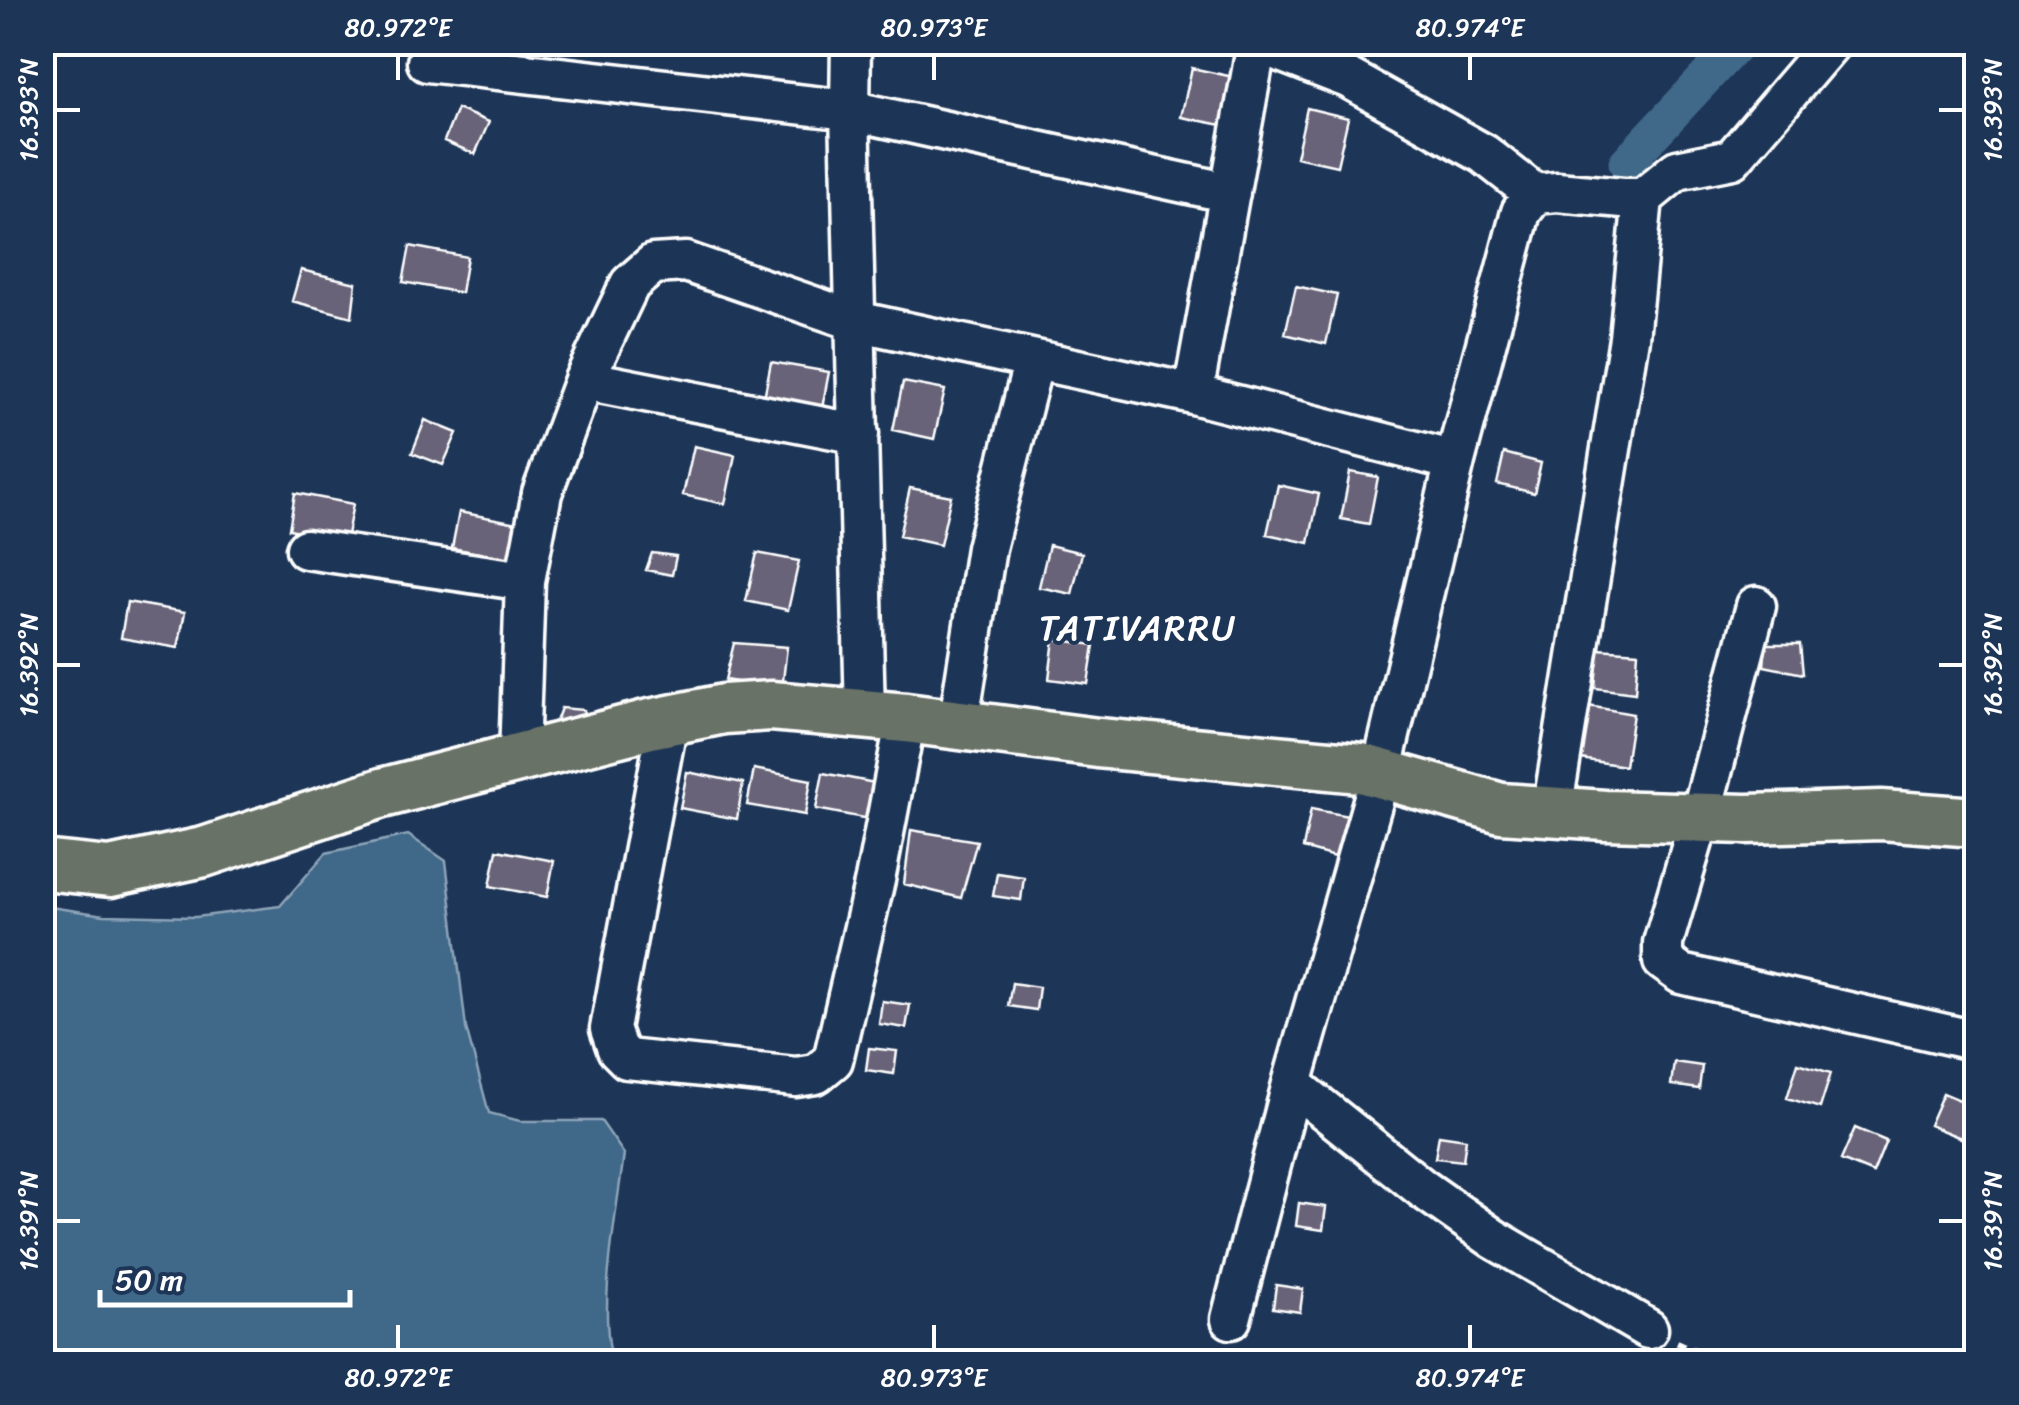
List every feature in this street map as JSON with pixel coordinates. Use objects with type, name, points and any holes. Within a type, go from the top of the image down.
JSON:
[{"type":"main road","points":[[42,865],[110,872],[204,852],[382,792],[724,709],[771,706],[1361,768],[1501,808],[1747,819],[1881,815],[1976,822]]},
{"type":"street","points":[[668,722],[610,1029],[618,1049],[626,1059],[796,1077],[816,1074],[833,1060],[875,880],[886,716],[859,434],[851,42]]},
{"type":"street","points":[[1194,394],[1256,43],[1348,78],[1484,154],[1535,194],[1643,198],[1676,170],[1732,159],[1832,42]]},
{"type":"street","points":[[427,62],[850,110],[1230,193]]},
{"type":"street","points":[[1231,1319],[1292,1084],[1380,773],[1514,233],[1521,212],[1535,194]]},
{"type":"street","points":[[1552,812],[1629,338],[1643,198]]},
{"type":"street","points":[[519,758],[525,581],[542,492],[584,380],[630,284],[654,264],[686,262],[856,321],[1194,394],[1455,462]]},
{"type":"street","points":[[958,726],[986,548],[1034,360]]},
{"type":"street","points":[[584,380],[859,434]]},
{"type":"street","points":[[306,549],[525,581]]},
{"type":"street","points":[[1756,606],[1663,942],[1662,962],[1681,974],[1976,1041]]},
{"type":"street","points":[[1292,1084],[1494,1239],[1648,1329]]},
{"type":"path","points":[[1648,1329],[1722,1362]]},
{"type":"water","points":[[408,835],[446,861],[466,1028],[489,1113],[520,1121],[601,1121],[624,1154],[608,1289],[613,1362],[43,1362],[43,906],[104,915],[196,917],[280,906],[326,853]]},
{"type":"building","points":[[1192,68],[1233,77],[1222,125],[1181,117]]},
{"type":"building","points":[[1307,108],[1348,118],[1337,166],[1296,157]]},
{"type":"building","points":[[457,109],[489,122],[475,154],[444,141]]},
{"type":"building","points":[[410,246],[467,257],[461,293],[403,282]]},
{"type":"building","points":[[301,270],[356,283],[352,317],[292,301]]},
{"type":"building","points":[[1296,286],[1337,295],[1326,344],[1285,334]]},
{"type":"building","points":[[771,362],[829,372],[822,408],[764,398]]},
{"type":"building","points":[[903,382],[945,390],[934,439],[893,430]]},
{"type":"building","points":[[425,420],[457,433],[443,465],[412,453]]},
{"type":"building","points":[[694,446],[735,455],[725,504],[683,495]]},
{"type":"building","points":[[1504,453],[1541,463],[1534,493],[1497,484]]},
{"type":"building","points":[[1350,472],[1378,477],[1369,524],[1341,519]]},
{"type":"building","points":[[1278,485],[1319,494],[1309,543],[1267,534]]},
{"type":"building","points":[[910,488],[951,496],[940,545],[899,536]]},
{"type":"building","points":[[295,493],[353,504],[346,540],[289,529]]},
{"type":"building","points":[[459,512],[517,523],[510,559],[452,548]]},
{"type":"building","points":[[1049,545],[1082,553],[1072,594],[1039,587]]},
{"type":"building","points":[[652,553],[676,556],[672,575],[646,570]]},
{"type":"building","points":[[757,553],[799,561],[788,610],[746,601]]},
{"type":"building","points":[[127,602],[185,612],[178,648],[121,638]]},
{"type":"building","points":[[1054,639],[1094,645],[1088,684],[1049,679]]},
{"type":"building","points":[[734,643],[787,647],[782,689],[725,680]]},
{"type":"building","points":[[1766,644],[1800,644],[1803,674],[1764,666]]},
{"type":"building","points":[[1598,649],[1638,652],[1635,693],[1595,688]]},
{"type":"building","points":[[1583,705],[1633,714],[1625,766],[1574,758]]},
{"type":"building","points":[[561,708],[584,710],[580,730],[555,724]]},
{"type":"building","points":[[754,769],[811,780],[805,815],[747,805]]},
{"type":"building","points":[[687,772],[743,783],[737,819],[680,808]]},
{"type":"building","points":[[823,773],[880,784],[874,820],[816,809]]},
{"type":"building","points":[[1311,809],[1348,816],[1341,859],[1303,848]]},
{"type":"building","points":[[911,830],[977,841],[961,898],[904,884]]},
{"type":"building","points":[[497,850],[554,861],[547,897],[490,886]]},
{"type":"building","points":[[997,873],[1024,877],[1021,900],[993,896]]},
{"type":"building","points":[[1012,983],[1039,987],[1036,1010],[1008,1006]]},
{"type":"building","points":[[882,1001],[910,1005],[906,1028],[879,1024]]},
{"type":"building","points":[[869,1048],[897,1051],[894,1074],[866,1070]]},
{"type":"building","points":[[1674,1062],[1702,1066],[1699,1089],[1671,1085]]},
{"type":"building","points":[[1798,1063],[1831,1073],[1820,1108],[1787,1098]]},
{"type":"building","points":[[1943,1093],[1974,1106],[1961,1138],[1929,1125]]},
{"type":"building","points":[[1855,1128],[1886,1141],[1873,1173],[1841,1160]]},
{"type":"building","points":[[1439,1135],[1466,1139],[1463,1161],[1435,1158]]},
{"type":"building","points":[[1299,1203],[1326,1207],[1323,1230],[1296,1226]]},
{"type":"building","points":[[1276,1285],[1303,1289],[1300,1312],[1273,1308]]},
{"type":"building","points":[[1266,1348],[1293,1352],[1292,1362],[1264,1362]]},
{"type":"waterway","points":[[1626,163],[1739,42]]},
{"type":"district","name":"TATIVARRU","points":[[1138,628]]}]
